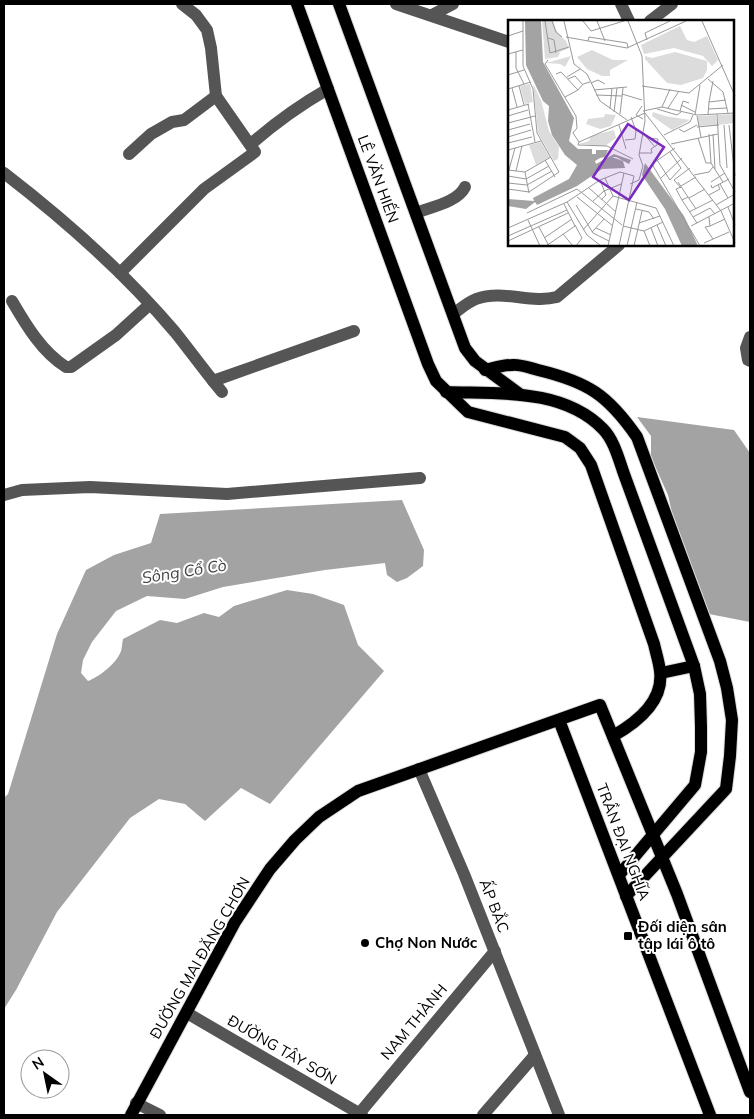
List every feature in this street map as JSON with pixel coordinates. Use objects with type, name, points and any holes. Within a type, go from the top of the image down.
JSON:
[{"type":"main road","name":"LÊ VĂN HIẾN","points":[[297,4],[428,364],[436,381],[468,412],[565,437],[580,448],[591,465],[654,644],[661,672]]},
{"type":"main road","name":"LÊ VĂN HIẾN","points":[[339,4],[465,348],[474,361],[485,370]]},
{"type":"main road","points":[[485,370],[513,365],[558,375],[581,383],[600,394],[623,417],[637,437],[647,462],[720,661],[732,720],[726,789],[626,896]]},
{"type":"main road","points":[[485,370],[521,395]]},
{"type":"main road","points":[[446,392],[521,395],[559,401],[583,413],[604,430],[615,450],[694,666],[700,694],[701,727],[701,752],[695,785],[618,875]]},
{"type":"main road","points":[[613,736],[630,726],[649,707],[658,690],[661,672],[694,666]]},
{"type":"main road","name":"TRẦN ĐẠI NGHĨA","points":[[600,705],[662,858],[750,1092]]},
{"type":"main road","name":"ĐƯỜNG MAI ĐĂNG CHƠN","points":[[134,1109],[235,922],[270,869],[295,840],[319,817],[358,791],[600,705]]},
{"type":"main road","name":"TRẦN ĐẠI NGHĨA","points":[[559,720],[710,1115]]},
{"type":"street","points":[[120,273],[204,189],[255,152],[216,96],[209,36],[202,23],[182,4]]},
{"type":"street","points":[[396,4],[508,42]]},
{"type":"street","points":[[432,15],[453,4]]},
{"type":"street","points":[[621,4],[629,20]]},
{"type":"street","points":[[651,20],[672,4]]},
{"type":"street","points":[[251,144],[304,102],[328,89]]},
{"type":"street","points":[[129,154],[151,134],[172,122],[184,120],[216,96]]},
{"type":"street","points":[[4,173],[43,202],[120,273],[174,331],[222,392]]},
{"type":"street","points":[[416,213],[456,197],[462,193],[465,187]]},
{"type":"street","points":[[453,314],[474,300],[492,296],[546,300],[557,297],[618,246]]},
{"type":"street","points":[[12,301],[23,321],[45,349],[66,367],[71,367],[88,356],[116,335],[149,305]]},
{"type":"street","points":[[213,381],[354,331]]},
{"type":"street","points":[[749,361],[746,348],[750,336]]},
{"type":"street","points":[[4,495],[22,490],[90,487],[227,494],[420,478]]},
{"type":"street","name":"ẤP BẮC","points":[[419,770],[464,874],[559,1115]]},
{"type":"street","name":"NAM THÀNH","points":[[360,1115],[495,951]]},
{"type":"street","name":"ĐƯỜNG TÂY SƠN","points":[[187,1013],[360,1115]]},
{"type":"street","points":[[483,1115],[535,1055]]},
{"type":"street","points":[[134,1109],[160,1115]]},
{"type":"water","points":[[637,417],[734,430],[750,453],[750,622],[709,614],[672,513],[668,495],[651,457],[651,436]]},
{"type":"water","name":"Sông Cổ Cò","points":[[402,500],[424,550],[423,566],[407,578],[397,582],[387,575],[385,563],[325,570],[223,587],[185,599],[147,596],[116,611],[92,642],[83,660],[81,673],[88,681],[112,665],[119,656],[123,639],[160,620],[177,623],[204,613],[219,617],[234,606],[287,590],[313,594],[344,605],[358,645],[384,671],[270,804],[241,788],[205,821],[185,804],[159,799],[130,818],[57,912],[4,1009],[4,798],[8,794],[57,634],[86,570],[114,555],[151,543],[160,514]]},
{"type":"place","name":"Đối diện sân tập lái ô tô","points":[[628,936]]},
{"type":"place","name":"Chợ Non Nước","points":[[365,943]]}]
